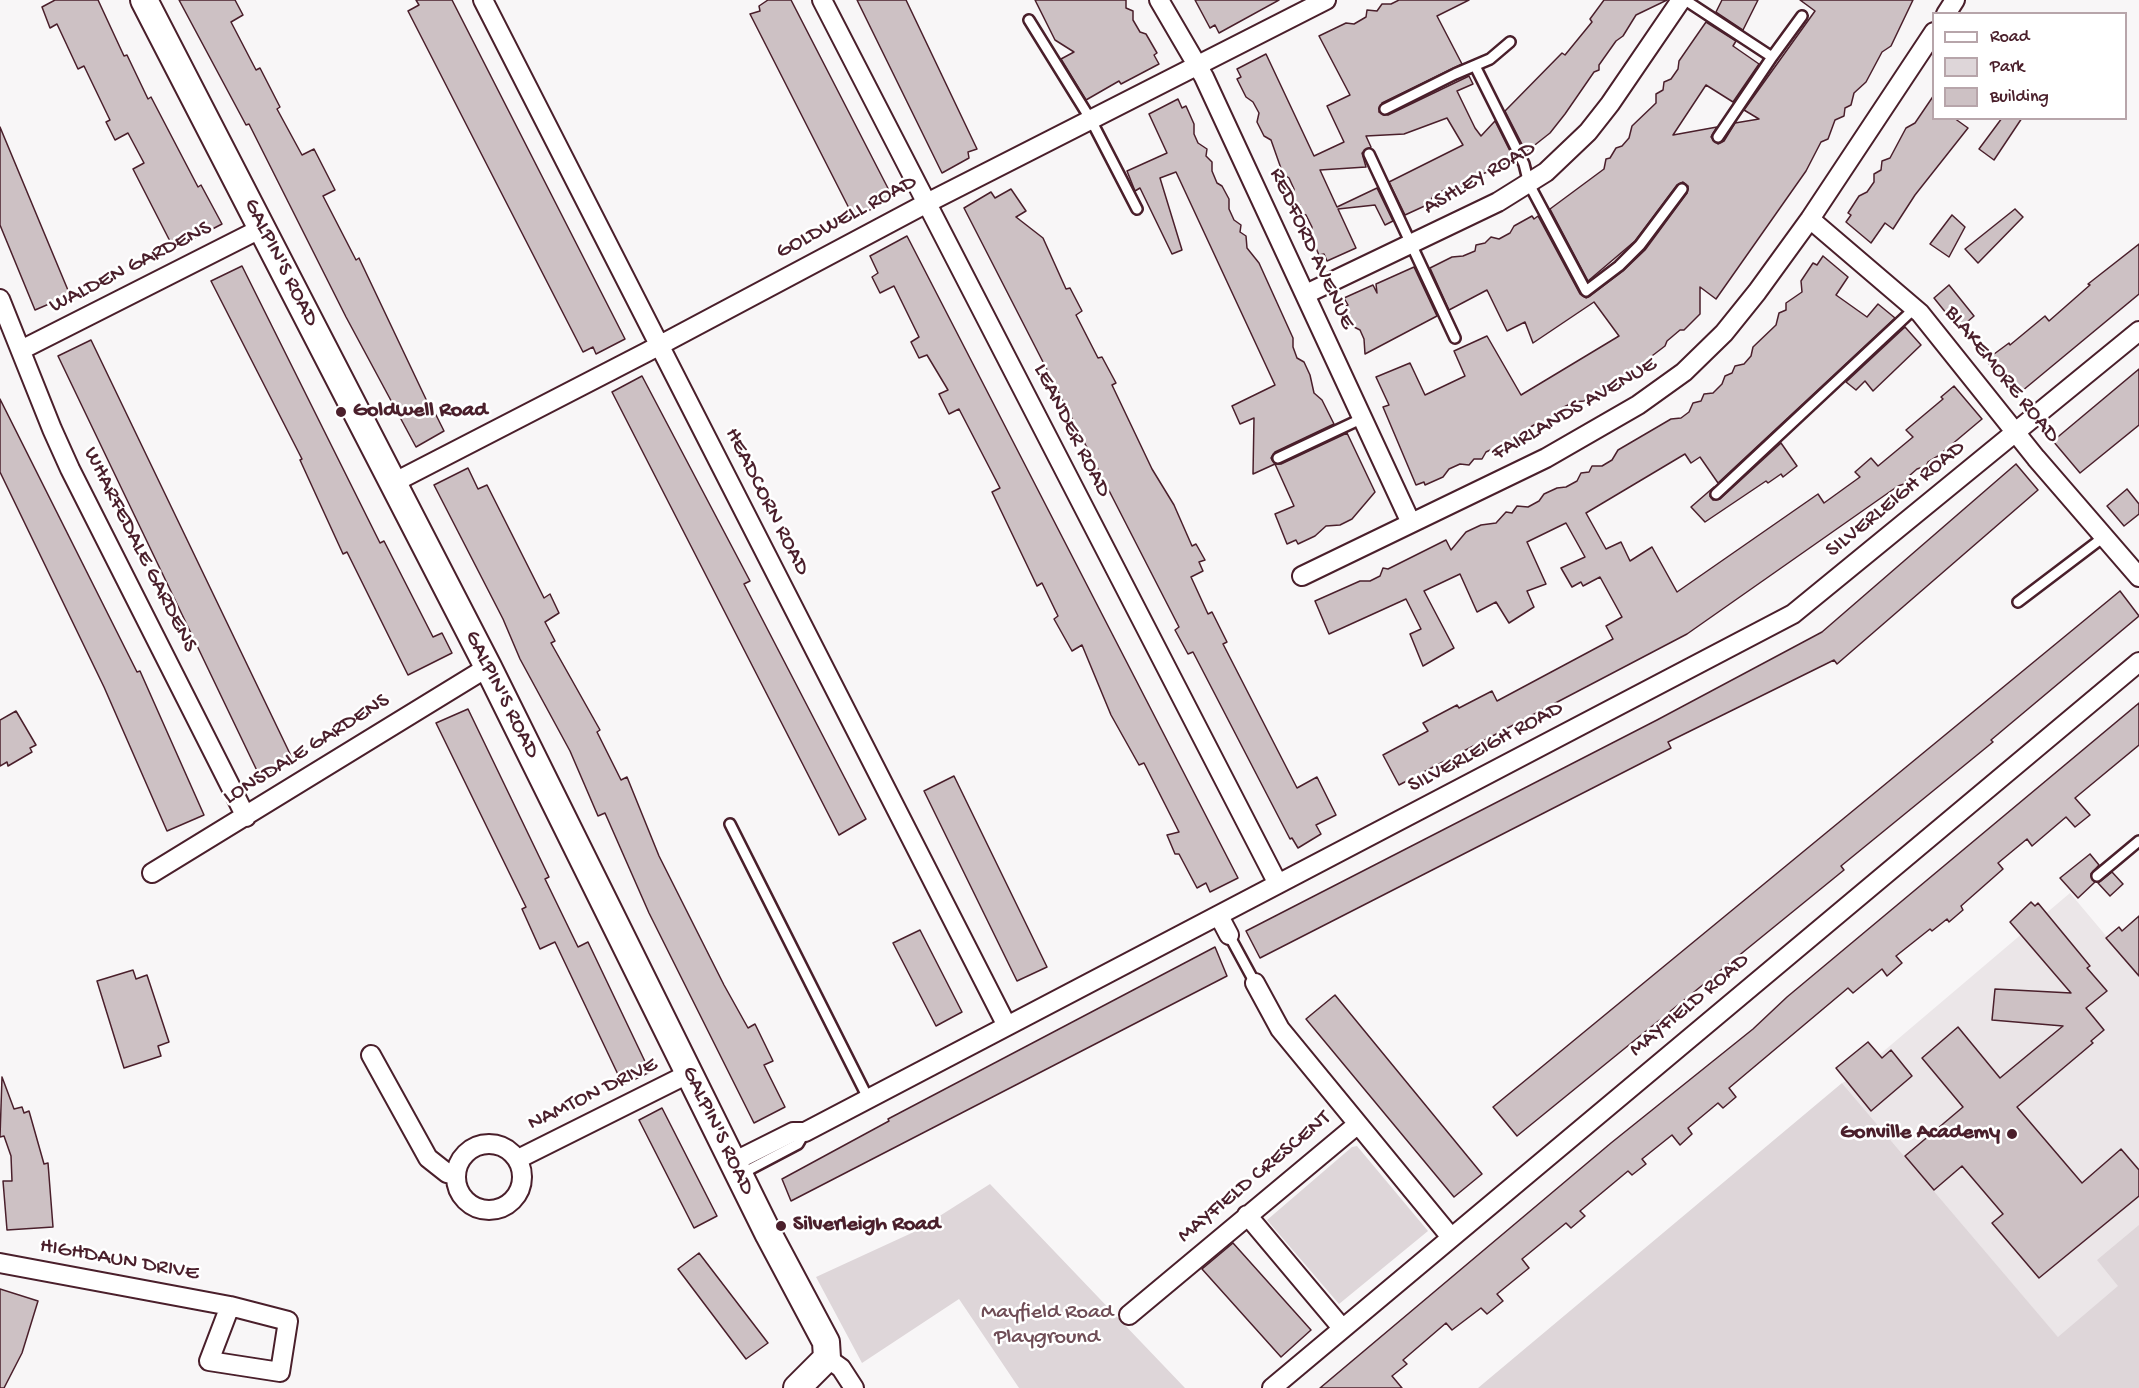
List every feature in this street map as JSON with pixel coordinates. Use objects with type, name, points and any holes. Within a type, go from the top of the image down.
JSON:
[{"type":"street","name":"GALPIN'S ROAD","points":[[144,0],[488,667],[736,1168],[826,1342],[827,1358]]},
{"type":"street","name":"HEADCORN ROAD","points":[[483,0],[1006,1026]]},
{"type":"street","name":"LEANDER ROAD","points":[[822,0],[1278,884]]},
{"type":"street","name":"REDFORD AVENUE","points":[[1159,0],[1199,66],[1411,523]]},
{"type":"street","name":"GOLDWELL ROAD","points":[[393,483],[927,203],[1326,0]]},
{"type":"street","name":"ASHLEY ROAD","points":[[1306,294],[1410,245],[1529,184],[1566,155],[1588,132],[1683,0]]},
{"type":"street","name":"FAIRLANDS AVENUE","points":[[1302,576],[1546,458],[1638,405],[1684,372],[1742,312],[1810,219],[1932,35]]},
{"type":"street","name":"BLAKEMORE ROAD","points":[[1810,219],[1915,308],[2036,458],[2139,577]]},
{"type":"street","name":"WALDEN GARDENS","points":[[21,350],[262,228]]},
{"type":"street","name":"WHARFEDALE GARDENS","points":[[0,299],[52,429],[84,497],[246,817]]},
{"type":"street","name":"SILVERLEIGH ROAD","points":[[736,1168],[794,1132],[805,1132],[1793,614],[2139,331]]},
{"type":"street","name":"MAYFIELD ROAD","points":[[1272,1388],[1450,1236],[2139,662]]},
{"type":"street","name":"LONSDALE GARDENS","points":[[152,873],[488,667]]},
{"type":"street","name":"MAYFIELD CRESCENT","points":[[1219,916],[1229,935]]},
{"type":"street","name":"MAYFIELD CRESCENT","points":[[1129,1315],[1358,1124],[1280,1029],[1255,983]]},
{"type":"street","points":[[371,1055],[428,1158],[447,1173],[455,1175]]},
{"type":"street","name":"NAMTON DRIVE","points":[[518,1159],[690,1073]]},
{"type":"street","points":[[1358,1124],[1450,1236]]},
{"type":"street","name":"NAMTON DRIVE","points":[[498,1144],[518,1159],[523,1178],[515,1198],[496,1209],[475,1207],[466,1200],[459,1191],[455,1175],[461,1160],[477,1146],[498,1144]]},
{"type":"street","points":[[1247,1215],[1342,1328]]},
{"type":"street","name":"HIGHDAUN DRIVE","points":[[0,1263],[230,1306],[288,1321],[280,1372],[209,1360],[230,1306]]},
{"type":"street","points":[[797,1388],[827,1358],[841,1368],[854,1388]]},
{"type":"lane","points":[[1683,0],[1773,57]]},
{"type":"lane","points":[[1718,137],[1802,16]]},
{"type":"lane","points":[[1029,20],[1091,120],[1137,209]]},
{"type":"lane","points":[[1385,110],[1490,59],[1510,42]]},
{"type":"lane","points":[[1475,66],[1524,164],[1529,184],[1586,291],[1613,271],[1640,245],[1682,189]]},
{"type":"lane","points":[[1369,154],[1455,338]]},
{"type":"lane","points":[[1716,494],[1915,308]]},
{"type":"lane","points":[[1278,458],[1363,418]]},
{"type":"lane","points":[[2018,602],[2105,536]]},
{"type":"lane","points":[[730,824],[868,1098]]},
{"type":"lane","points":[[2097,876],[2139,841]]},
{"type":"lane","name":"MAYFIELD CRESCENT","points":[[1229,935],[1255,983]]},
{"type":"shaded area","name":"Gonville Academy","points":[[2070,893],[2139,975],[2139,1388],[2101,1388],[1842,1083],[1852,1078]]},
{"type":"green space","points":[[1842,1083],[2058,1337],[2118,1286],[2097,1260],[2139,1225],[2139,1388],[1478,1388]]},
{"type":"green space","points":[[1357,1146],[1428,1231],[1339,1304],[1267,1220],[1352,1147]]},
{"type":"green space","name":"Mayfield Road Playground","points":[[990,1184],[1185,1388],[1019,1388],[959,1299],[862,1363],[816,1277],[916,1231]]},
{"type":"building","points":[[55,0],[98,0],[124,56],[127,55],[148,99],[151,97],[198,187],[201,185],[222,224],[174,249],[133,169],[144,163],[128,133],[115,140],[106,122],[110,120],[84,66],[78,69],[57,24],[50,28],[42,7]]},
{"type":"building","points":[[179,0],[235,0],[243,15],[231,22],[256,70],[260,68],[280,107],[277,109],[302,155],[314,149],[335,190],[323,196],[356,260],[359,258],[433,414],[435,413],[444,431],[416,447],[346,317],[249,124],[246,125]]},
{"type":"building","points":[[416,0],[452,0],[625,339],[596,354],[593,347],[583,352],[408,11],[419,5]]},
{"type":"building","points":[[768,0],[791,0],[893,198],[854,218],[750,14],[760,11],[759,6]]},
{"type":"building","points":[[857,0],[906,0],[977,149],[968,152],[969,158],[942,173]]},
{"type":"building","points":[[1035,0],[1126,0],[1126,8],[1133,11],[1133,20],[1140,32],[1146,34],[1157,53],[1154,55],[1159,64],[1121,84],[1119,81],[1086,100],[1061,59],[1074,52],[1055,40]]},
{"type":"building","points":[[1195,0],[1279,0],[1219,33],[1215,25],[1210,28]]},
{"type":"building","points":[[1399,0],[1469,0],[1437,16],[1462,64],[1382,103],[1379,112],[1388,115],[1469,76],[1473,84],[1457,91],[1475,128],[1481,136],[1495,121],[1514,159],[1491,171],[1472,177],[1468,183],[1453,191],[1446,189],[1433,196],[1429,204],[1405,215],[1389,182],[1463,145],[1447,118],[1404,134],[1366,136],[1371,147],[1362,153],[1366,167],[1320,170],[1337,207],[1377,188],[1393,221],[1385,225],[1375,205],[1338,209],[1356,248],[1327,261],[1324,254],[1319,255],[1311,237],[1312,227],[1306,215],[1298,213],[1300,205],[1293,199],[1294,189],[1289,178],[1283,174],[1271,140],[1264,136],[1257,122],[1259,113],[1253,102],[1246,97],[1237,79],[1241,77],[1237,69],[1266,54],[1314,156],[1344,142],[1327,106],[1350,95],[1319,36],[1346,23],[1354,24],[1366,17],[1367,10],[1377,11],[1382,4],[1391,4]]},
{"type":"building","points":[[1604,0],[1667,0],[1636,15],[1623,36],[1616,41],[1599,65],[1599,70],[1594,72],[1550,133],[1526,152],[1505,111],[1562,53],[1565,55],[1592,22],[1590,19]]},
{"type":"building","points":[[1722,0],[1758,0],[1743,30],[1716,12]]},
{"type":"building","points":[[1800,0],[1913,0],[1891,46],[1882,52],[1866,82],[1854,93],[1851,105],[1845,108],[1844,116],[1835,120],[1828,139],[1821,142],[1806,171],[1716,299],[1700,287],[1700,314],[1684,330],[1680,330],[1667,341],[1665,346],[1623,378],[1584,401],[1574,402],[1562,408],[1556,417],[1548,418],[1546,424],[1537,423],[1526,430],[1521,438],[1514,438],[1509,445],[1501,445],[1486,452],[1482,459],[1474,459],[1469,465],[1460,464],[1449,469],[1443,477],[1425,485],[1424,482],[1416,485],[1383,407],[1389,405],[1376,377],[1410,363],[1425,395],[1465,376],[1454,351],[1487,336],[1521,395],[1619,336],[1594,302],[1533,343],[1525,322],[1507,331],[1487,290],[1449,310],[1430,268],[1452,257],[1463,256],[1475,251],[1476,245],[1485,243],[1491,237],[1499,239],[1510,233],[1514,226],[1532,216],[1534,219],[1538,216],[1580,294],[1586,298],[1590,296],[1623,271],[1645,250],[1687,193],[1688,186],[1683,182],[1677,185],[1635,241],[1588,281],[1550,209],[1604,169],[1606,159],[1610,158],[1616,148],[1622,146],[1629,138],[1632,126],[1656,103],[1656,94],[1663,90],[1664,82],[1671,79],[1678,69],[1679,61],[1706,22],[1736,41],[1733,46],[1759,64],[1733,102],[1706,85],[1673,135],[1717,127],[1711,137],[1718,144],[1724,141],[1735,123],[1759,119],[1744,110],[1815,11]]},
{"type":"building","points":[[1932,98],[1932,120],[1957,120],[1968,128],[1915,195],[1893,229],[1885,223],[1871,243],[1846,222],[1851,215],[1848,213],[1859,196],[1867,192],[1874,182],[1874,174],[1881,170],[1882,161],[1890,158],[1906,128],[1915,123]]},
{"type":"building","points":[[1178,99],[1182,108],[1186,106],[1194,124],[1194,134],[1198,143],[1207,149],[1206,156],[1212,162],[1212,171],[1217,183],[1222,186],[1229,199],[1229,209],[1234,220],[1241,225],[1240,232],[1246,236],[1247,248],[1259,263],[1293,338],[1297,358],[1304,362],[1314,393],[1322,400],[1334,424],[1275,452],[1271,458],[1275,464],[1253,474],[1254,418],[1240,424],[1232,406],[1275,385],[1176,172],[1160,178],[1182,250],[1172,254],[1140,188],[1135,191],[1127,171],[1167,153],[1149,114]]},
{"type":"building","points":[[2001,120],[2021,120],[1994,160],[1979,149]]},
{"type":"building","points":[[0,127],[70,295],[35,310],[0,225]]},
{"type":"building","points":[[1011,189],[1026,211],[1016,217],[1043,238],[1066,289],[1070,288],[1082,311],[1076,315],[1098,358],[1102,357],[1116,383],[1112,385],[1152,469],[1174,505],[1192,546],[1196,544],[1205,560],[1199,562],[1203,571],[1191,577],[1208,614],[1212,612],[1227,642],[1223,644],[1297,788],[1317,777],[1336,815],[1316,825],[1321,834],[1298,848],[1292,838],[1290,839],[1193,652],[1188,654],[1175,630],[1179,627],[964,208],[991,192],[995,198]]},
{"type":"building","points":[[2015,209],[2023,217],[1978,263],[1965,249]]},
{"type":"building","points":[[1952,215],[1965,227],[1949,257],[1930,244]]},
{"type":"building","points":[[907,236],[1238,878],[1210,892],[1206,883],[1197,888],[1179,854],[1175,854],[1167,835],[1179,832],[1144,763],[1139,765],[1111,715],[1082,645],[1072,651],[1054,619],[1058,616],[1042,583],[1037,586],[992,492],[1000,488],[959,409],[949,414],[939,394],[948,390],[927,355],[919,358],[911,342],[919,337],[894,286],[880,293],[872,277],[878,273],[870,256]]},
{"type":"building","points":[[2139,244],[2139,294],[2016,396],[1986,360],[2009,343],[2010,345],[2045,316],[2049,321],[2090,285],[2088,284]]},
{"type":"building","points":[[1823,256],[1848,277],[1836,295],[1867,317],[1878,304],[1895,318],[1718,483],[1700,457],[1691,463],[1685,454],[1586,513],[1606,549],[1621,542],[1630,561],[1652,547],[1677,592],[1818,494],[1824,503],[1860,477],[1855,472],[1871,458],[1878,466],[1913,437],[1906,430],[1943,399],[1941,397],[1954,386],[1982,419],[1926,466],[1917,469],[1904,484],[1687,634],[1399,785],[1383,755],[1428,731],[1423,723],[1457,705],[1459,708],[1492,691],[1497,701],[1613,639],[1606,626],[1622,617],[1600,577],[1583,586],[1581,582],[1572,587],[1561,568],[1585,557],[1566,523],[1527,542],[1546,584],[1527,591],[1534,607],[1509,623],[1496,602],[1477,612],[1460,574],[1424,591],[1454,648],[1423,666],[1410,634],[1421,629],[1406,599],[1329,634],[1315,601],[1360,581],[1370,581],[1380,576],[1383,568],[1388,569],[1446,540],[1451,550],[1466,532],[1481,525],[1496,523],[1506,512],[1512,513],[1517,506],[1528,507],[1539,501],[1544,494],[1566,487],[1577,481],[1581,473],[1589,472],[1592,466],[1602,466],[1612,460],[1618,450],[1671,419],[1681,418],[1689,412],[1693,403],[1701,401],[1704,394],[1713,393],[1722,384],[1725,376],[1732,373],[1735,366],[1744,364],[1751,356],[1753,347],[1776,325],[1779,313],[1786,310],[1786,303],[1802,292],[1801,281],[1813,263],[1817,265]]},
{"type":"building","points":[[242,266],[380,543],[384,541],[433,637],[442,633],[452,653],[408,675],[347,552],[343,554],[300,460],[302,459],[211,281]]},
{"type":"building","points":[[1414,267],[1437,316],[1365,354],[1364,339],[1360,330],[1352,326],[1344,307],[1348,305],[1344,298],[1373,285],[1377,293],[1376,284]]},
{"type":"building","points":[[1949,285],[1974,316],[1959,329],[1934,298]]},
{"type":"building","points":[[1905,327],[1921,345],[1873,391],[1865,381],[1856,390],[1846,382]]},
{"type":"building","points":[[91,340],[293,760],[260,777],[58,356]]},
{"type":"building","points":[[2139,369],[2139,425],[2080,473],[2053,441]]},
{"type":"building","points":[[642,376],[750,581],[744,584],[866,819],[839,835],[612,392]]},
{"type":"building","points":[[0,399],[137,672],[140,671],[204,815],[167,831],[104,687],[0,472]]},
{"type":"building","points":[[1347,433],[1375,492],[1352,519],[1340,525],[1326,526],[1315,536],[1298,544],[1296,540],[1287,544],[1275,514],[1294,506],[1275,464],[1281,464]]},
{"type":"building","points":[[1781,443],[1797,466],[1783,477],[1781,474],[1768,483],[1766,481],[1705,522],[1691,507],[1714,487],[1710,496],[1713,500],[1720,499]]},
{"type":"building","points":[[2016,464],[2038,490],[1837,664],[1834,660],[1668,742],[1671,748],[1260,958],[1246,931],[1657,720],[1822,632]]},
{"type":"building","points":[[468,468],[478,489],[487,485],[544,598],[550,594],[559,613],[545,622],[555,641],[551,643],[600,730],[597,732],[621,780],[627,777],[659,856],[724,985],[748,1028],[755,1024],[773,1061],[764,1065],[785,1107],[754,1123],[649,913],[605,813],[598,816],[570,751],[520,659],[503,619],[434,485]]},
{"type":"building","points":[[2127,489],[2139,504],[2139,514],[2124,526],[2107,506]]},
{"type":"building","points":[[2120,591],[2139,616],[1991,740],[1993,742],[1841,866],[1844,870],[1517,1136],[1493,1107]]},
{"type":"building","points":[[2139,703],[2139,745],[2075,798],[2090,815],[2075,827],[2066,817],[2032,846],[2027,839],[1998,863],[2003,869],[1961,906],[1963,910],[1949,922],[1947,919],[1932,931],[1930,929],[1896,956],[1902,963],[1887,976],[1882,969],[1853,993],[1848,988],[1729,1088],[1736,1097],[1723,1108],[1718,1103],[1688,1128],[1692,1134],[1680,1145],[1672,1135],[1642,1159],[1646,1164],[1632,1175],[1628,1171],[1580,1211],[1585,1216],[1571,1228],[1566,1223],[1522,1259],[1529,1268],[1497,1294],[1503,1301],[1487,1314],[1481,1308],[1452,1330],[1446,1323],[1403,1360],[1407,1364],[1392,1376],[1402,1388],[1320,1388],[1611,1143],[1753,1029],[1787,997]]},
{"type":"building","points":[[468,709],[549,877],[545,879],[578,947],[588,942],[650,1072],[623,1085],[555,942],[540,949],[522,909],[526,907],[436,723]]},
{"type":"building","points":[[16,711],[36,745],[30,748],[32,752],[8,766],[7,762],[0,766],[0,720]]},
{"type":"building","points":[[954,776],[1047,967],[1017,981],[924,791]]},
{"type":"building","points":[[2090,854],[2099,865],[2091,874],[2095,882],[2078,898],[2060,878]]},
{"type":"building","points":[[2112,872],[2123,884],[2110,896],[2098,883]]},
{"type":"building","points":[[2031,902],[2035,906],[2038,903],[2090,966],[2087,968],[2107,991],[2086,1008],[2104,1030],[2091,1041],[2093,1043],[2017,1107],[2082,1183],[2121,1149],[2139,1170],[2139,1196],[2039,1278],[1992,1223],[2003,1214],[1962,1166],[1934,1190],[1905,1156],[1963,1107],[1922,1058],[1958,1027],[2000,1078],[2063,1026],[1992,1020],[1995,989],[2071,993],[2010,922]]},
{"type":"building","points":[[2139,916],[2139,976],[2106,938],[2119,927],[2122,931]]},
{"type":"building","points":[[920,930],[962,1012],[936,1026],[893,943]]},
{"type":"building","points":[[1215,947],[1227,976],[791,1201],[782,1179],[889,1121],[888,1119]]},
{"type":"building","points":[[133,970],[136,979],[147,975],[169,1042],[158,1046],[161,1056],[124,1068],[97,981]]},
{"type":"building","points":[[1335,995],[1482,1174],[1454,1197],[1306,1019]]},
{"type":"building","points":[[1868,1042],[1882,1058],[1891,1050],[1912,1076],[1871,1111],[1836,1068]]},
{"type":"building","points":[[2,1077],[14,1109],[22,1107],[24,1113],[29,1111],[44,1164],[48,1163],[53,1227],[7,1230],[3,1181],[12,1181],[11,1156],[4,1136],[0,1137]]},
{"type":"building","points":[[662,1108],[717,1216],[694,1228],[639,1120]]},
{"type":"building","points":[[1233,1243],[1311,1330],[1281,1357],[1202,1269]]},
{"type":"building","points":[[699,1253],[768,1343],[746,1359],[678,1269]]},
{"type":"building","points":[[0,1289],[38,1301],[22,1353],[4,1388],[0,1388]]},
{"type":"place","name":"Goldwell Road","points":[[341,412]]},
{"type":"place","name":"Gonville Academy","points":[[2012,1134]]},
{"type":"place","name":"Silverleigh Road","points":[[781,1226]]}]
